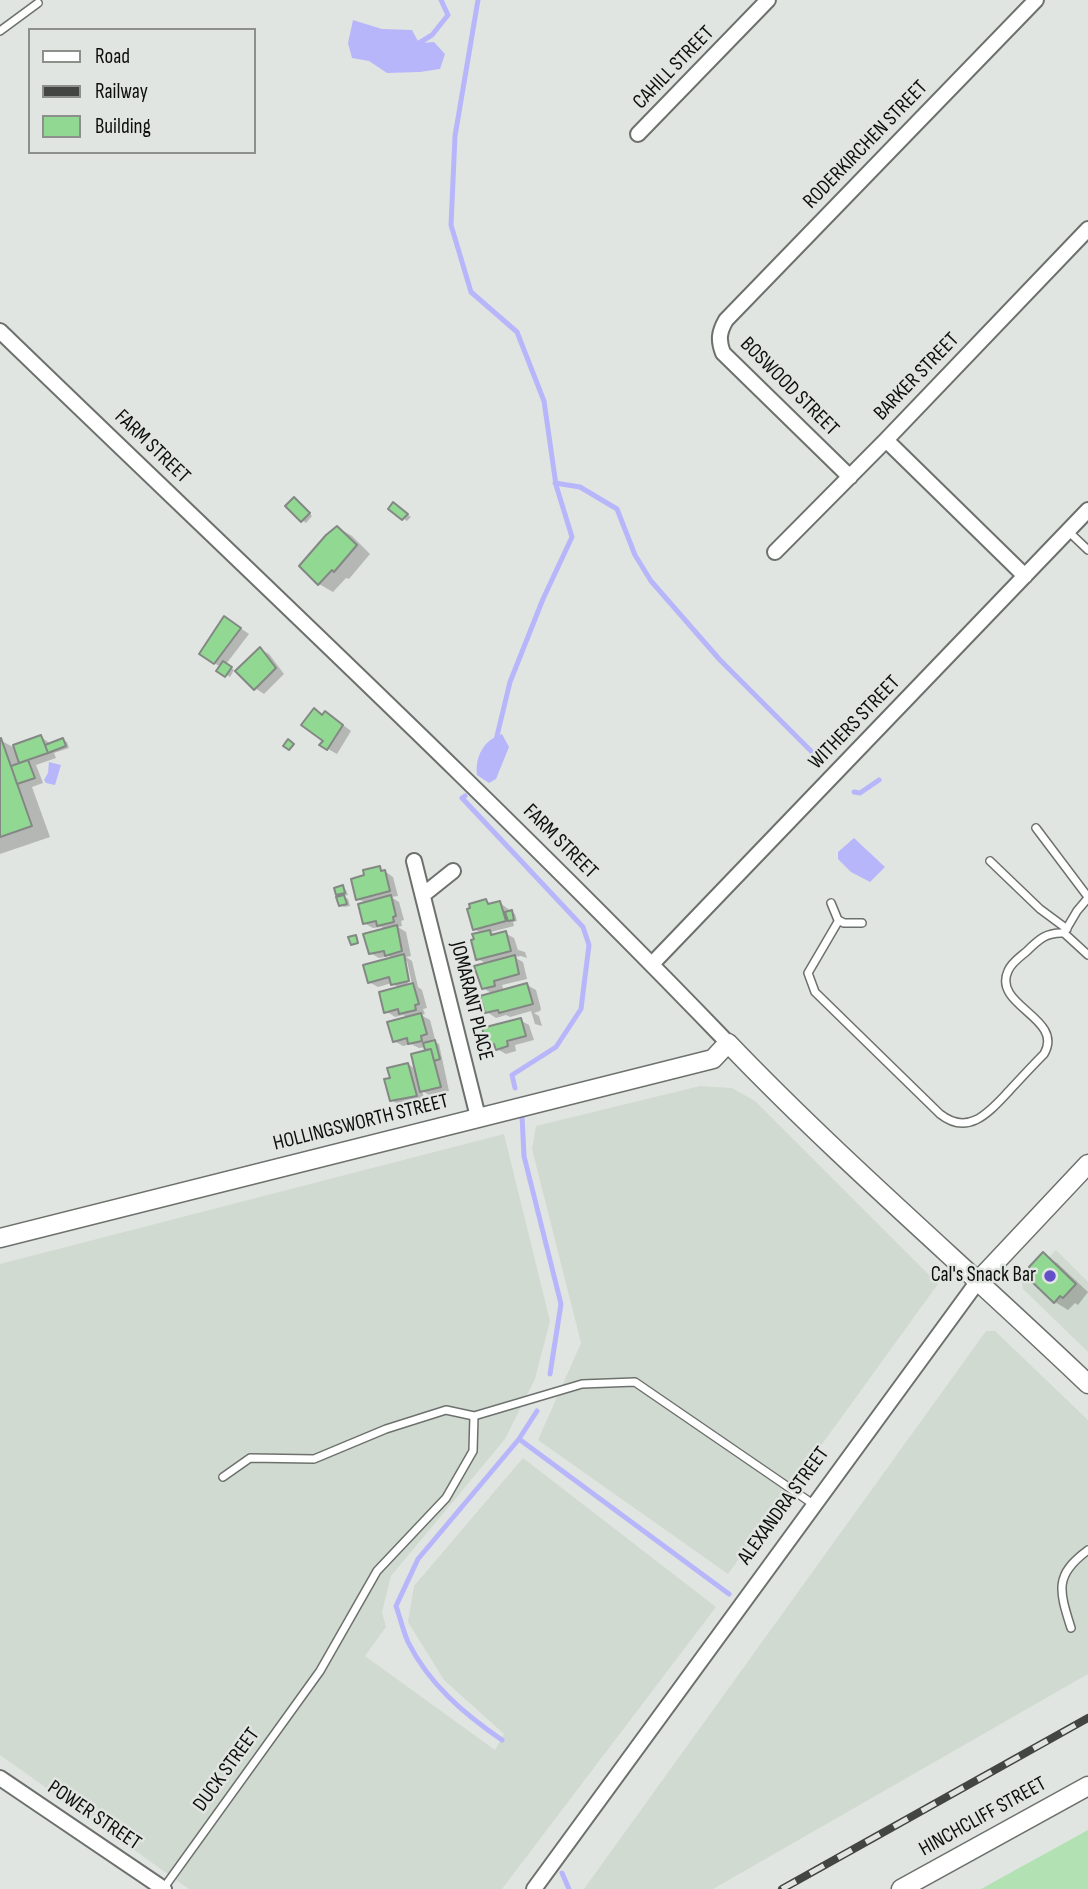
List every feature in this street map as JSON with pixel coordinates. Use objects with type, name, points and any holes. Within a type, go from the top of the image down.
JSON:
[{"type":"street","name":"CAHILL STREET","points":[[638,134],[768,0]]},
{"type":"street","name":"RODERKIRCHEN STREET","points":[[726,320],[1036,0]]},
{"type":"street","name":"BARKER STREET","points":[[775,552],[1088,229]]},
{"type":"street","name":"BOSWOOD STREET","points":[[726,320],[720,330],[719,341],[723,353],[850,477]]},
{"type":"street","name":"FARM STREET","points":[[0,331],[368,685],[652,964],[728,1043],[931,1239],[1088,1384]]},
{"type":"street","points":[[886,440],[1025,576]]},
{"type":"street","name":"WITHERS STREET","points":[[652,964],[1088,510]]},
{"type":"street","name":"JOMARANT PLACE","points":[[414,861],[478,1117]]},
{"type":"street","points":[[423,895],[453,871]]},
{"type":"street","name":"HOLLINGSWORTH STREET","points":[[0,1238],[713,1059],[728,1043]]},
{"type":"street","name":"ALEXANDRA STREET","points":[[534,1889],[978,1281],[1088,1164]]},
{"type":"street","name":"POWER STREET","points":[[0,1778],[164,1889]]},
{"type":"street","name":"HINCHCLIFF STREET","points":[[901,1889],[1088,1786]]},
{"type":"lane","points":[[0,32],[38,4]]},
{"type":"lane","points":[[1068,531],[1088,550]]},
{"type":"lane","points":[[1036,828],[1088,898],[1066,931]]},
{"type":"lane","points":[[990,861],[1088,955]]},
{"type":"lane","points":[[831,903],[839,920],[844,923],[862,923]]},
{"type":"lane","points":[[839,920],[808,973],[815,992],[940,1114],[949,1121],[958,1123],[973,1122],[987,1114],[1049,1046],[1046,1032],[1009,994],[1005,980],[1009,968],[1039,939],[1050,932],[1066,931]]},
{"type":"lane","points":[[223,1477],[250,1458],[314,1459],[386,1429],[446,1410],[474,1416],[582,1384],[635,1382],[813,1504]]},
{"type":"lane","name":"DUCK STREET","points":[[164,1889],[320,1671],[377,1572],[446,1498],[473,1451],[474,1416]]},
{"type":"lane","points":[[1071,1628],[1062,1594],[1062,1577],[1073,1561],[1088,1550]]},
{"type":"shaded area","points":[[700,1086],[732,1088],[755,1101],[938,1284],[728,1574],[538,1440],[581,1343],[532,1149],[536,1126]]},
{"type":"shaded area","points":[[504,1134],[550,1321],[535,1379],[505,1439],[391,1576],[382,1612],[386,1627],[365,1656],[495,1750],[504,1734],[444,1680],[408,1622],[414,1586],[523,1458],[716,1607],[502,1889],[189,1889],[0,1755],[0,1264]]},
{"type":"shaded area","points":[[1056,1250],[1088,1282],[1088,1352],[1023,1289],[1022,1283]]},
{"type":"shaded area","points":[[986,1331],[995,1331],[1088,1420],[1088,1674],[713,1889],[584,1889]]},
{"type":"green space","points":[[1088,1830],[1088,1889],[981,1889]]},
{"type":"water","points":[[353,20],[382,29],[412,30],[419,43],[434,42],[445,54],[440,69],[387,73],[369,61],[352,58],[348,43]]},
{"type":"water","points":[[502,734],[509,747],[496,779],[489,783],[477,775],[479,755],[490,740]]},
{"type":"water","points":[[49,762],[61,765],[55,785],[44,780]]},
{"type":"water","points":[[854,838],[885,867],[870,882],[851,872],[838,859],[838,852]]},
{"type":"building","points":[[294,497],[310,513],[301,522],[285,506]]},
{"type":"building","points":[[393,502],[408,514],[402,520],[388,509]]},
{"type":"building","points":[[337,526],[357,545],[334,572],[332,570],[318,585],[299,566]]},
{"type":"building","points":[[224,616],[241,628],[214,664],[199,654]]},
{"type":"building","points":[[260,647],[276,668],[254,690],[235,671]]},
{"type":"building","points":[[223,661],[232,667],[225,677],[216,671]]},
{"type":"building","points":[[314,708],[322,715],[325,711],[343,725],[327,750],[319,745],[323,741],[301,725]]},
{"type":"building","points":[[41,735],[48,753],[19,763],[13,745]]},
{"type":"building","points":[[63,738],[66,746],[48,753],[45,745]]},
{"type":"building","points":[[0,739],[32,826],[0,837]]},
{"type":"building","points":[[288,739],[294,744],[289,750],[283,746]]},
{"type":"building","points":[[28,760],[35,778],[17,784],[11,766]]},
{"type":"building","points":[[380,866],[381,871],[385,870],[390,891],[356,900],[351,879],[364,875],[363,870]]},
{"type":"building","points":[[343,885],[345,893],[336,895],[334,888]]},
{"type":"building","points":[[344,895],[347,904],[339,906],[336,897]]},
{"type":"building","points":[[391,895],[396,916],[393,917],[394,922],[377,926],[376,921],[363,924],[358,904]]},
{"type":"building","points":[[486,899],[488,904],[500,901],[506,921],[473,930],[467,909],[470,908],[469,904]]},
{"type":"building","points":[[512,910],[514,920],[508,921],[505,912]]},
{"type":"building","points":[[397,925],[402,951],[385,956],[384,951],[369,954],[363,934]]},
{"type":"building","points":[[490,930],[491,935],[506,931],[511,951],[476,960],[472,934]]},
{"type":"building","points":[[356,935],[358,943],[351,945],[348,937]]},
{"type":"building","points":[[404,954],[409,981],[391,985],[389,977],[368,983],[363,965]]},
{"type":"building","points":[[515,955],[519,974],[494,981],[495,986],[482,989],[474,966]]},
{"type":"building","points":[[413,983],[419,1004],[415,1005],[416,1010],[399,1014],[398,1009],[384,1013],[379,992]]},
{"type":"building","points":[[527,983],[533,1004],[499,1013],[498,1010],[485,1013],[480,996]]},
{"type":"building","points":[[421,1013],[427,1034],[421,1036],[422,1041],[408,1044],[407,1038],[393,1042],[387,1022]]},
{"type":"building","points":[[521,1018],[526,1036],[507,1041],[508,1046],[496,1050],[494,1044],[487,1045],[482,1028]]},
{"type":"building","points":[[435,1040],[440,1059],[434,1061],[431,1049],[425,1050],[423,1043]]},
{"type":"building","points":[[431,1049],[441,1087],[420,1092],[411,1054]]},
{"type":"building","points":[[408,1063],[417,1096],[390,1101],[384,1079],[390,1078],[387,1068]]},
{"type":"building","points":[[1043,1252],[1076,1284],[1054,1303],[1028,1278],[1034,1272],[1029,1267]]},
{"type":"waterway","points":[[419,43],[432,35],[448,15],[441,0]]},
{"type":"waterway","points":[[478,0],[455,136],[451,225],[471,292],[517,332],[544,401],[556,485],[572,537],[543,599],[510,682],[496,740]]},
{"type":"waterway","points":[[555,483],[580,487],[617,509],[635,555],[651,581],[720,660],[815,755]]},
{"type":"waterway","points":[[854,792],[860,793],[879,780]]},
{"type":"waterway","points":[[465,796],[462,798],[583,927],[589,945],[581,1009],[556,1047],[512,1075],[515,1088]]},
{"type":"waterway","points":[[522,1116],[524,1156],[561,1304],[550,1374]]},
{"type":"waterway","points":[[502,1740],[474,1720],[437,1685],[408,1642],[396,1606],[418,1559],[519,1439],[537,1411]]},
{"type":"waterway","points":[[519,1439],[729,1594]]},
{"type":"waterway","points":[[562,1873],[569,1889]]},
{"type":"railway","points":[[782,1889],[1088,1718]]},
{"type":"place","name":"Cal's Snack Bar","points":[[1050,1276]]}]
